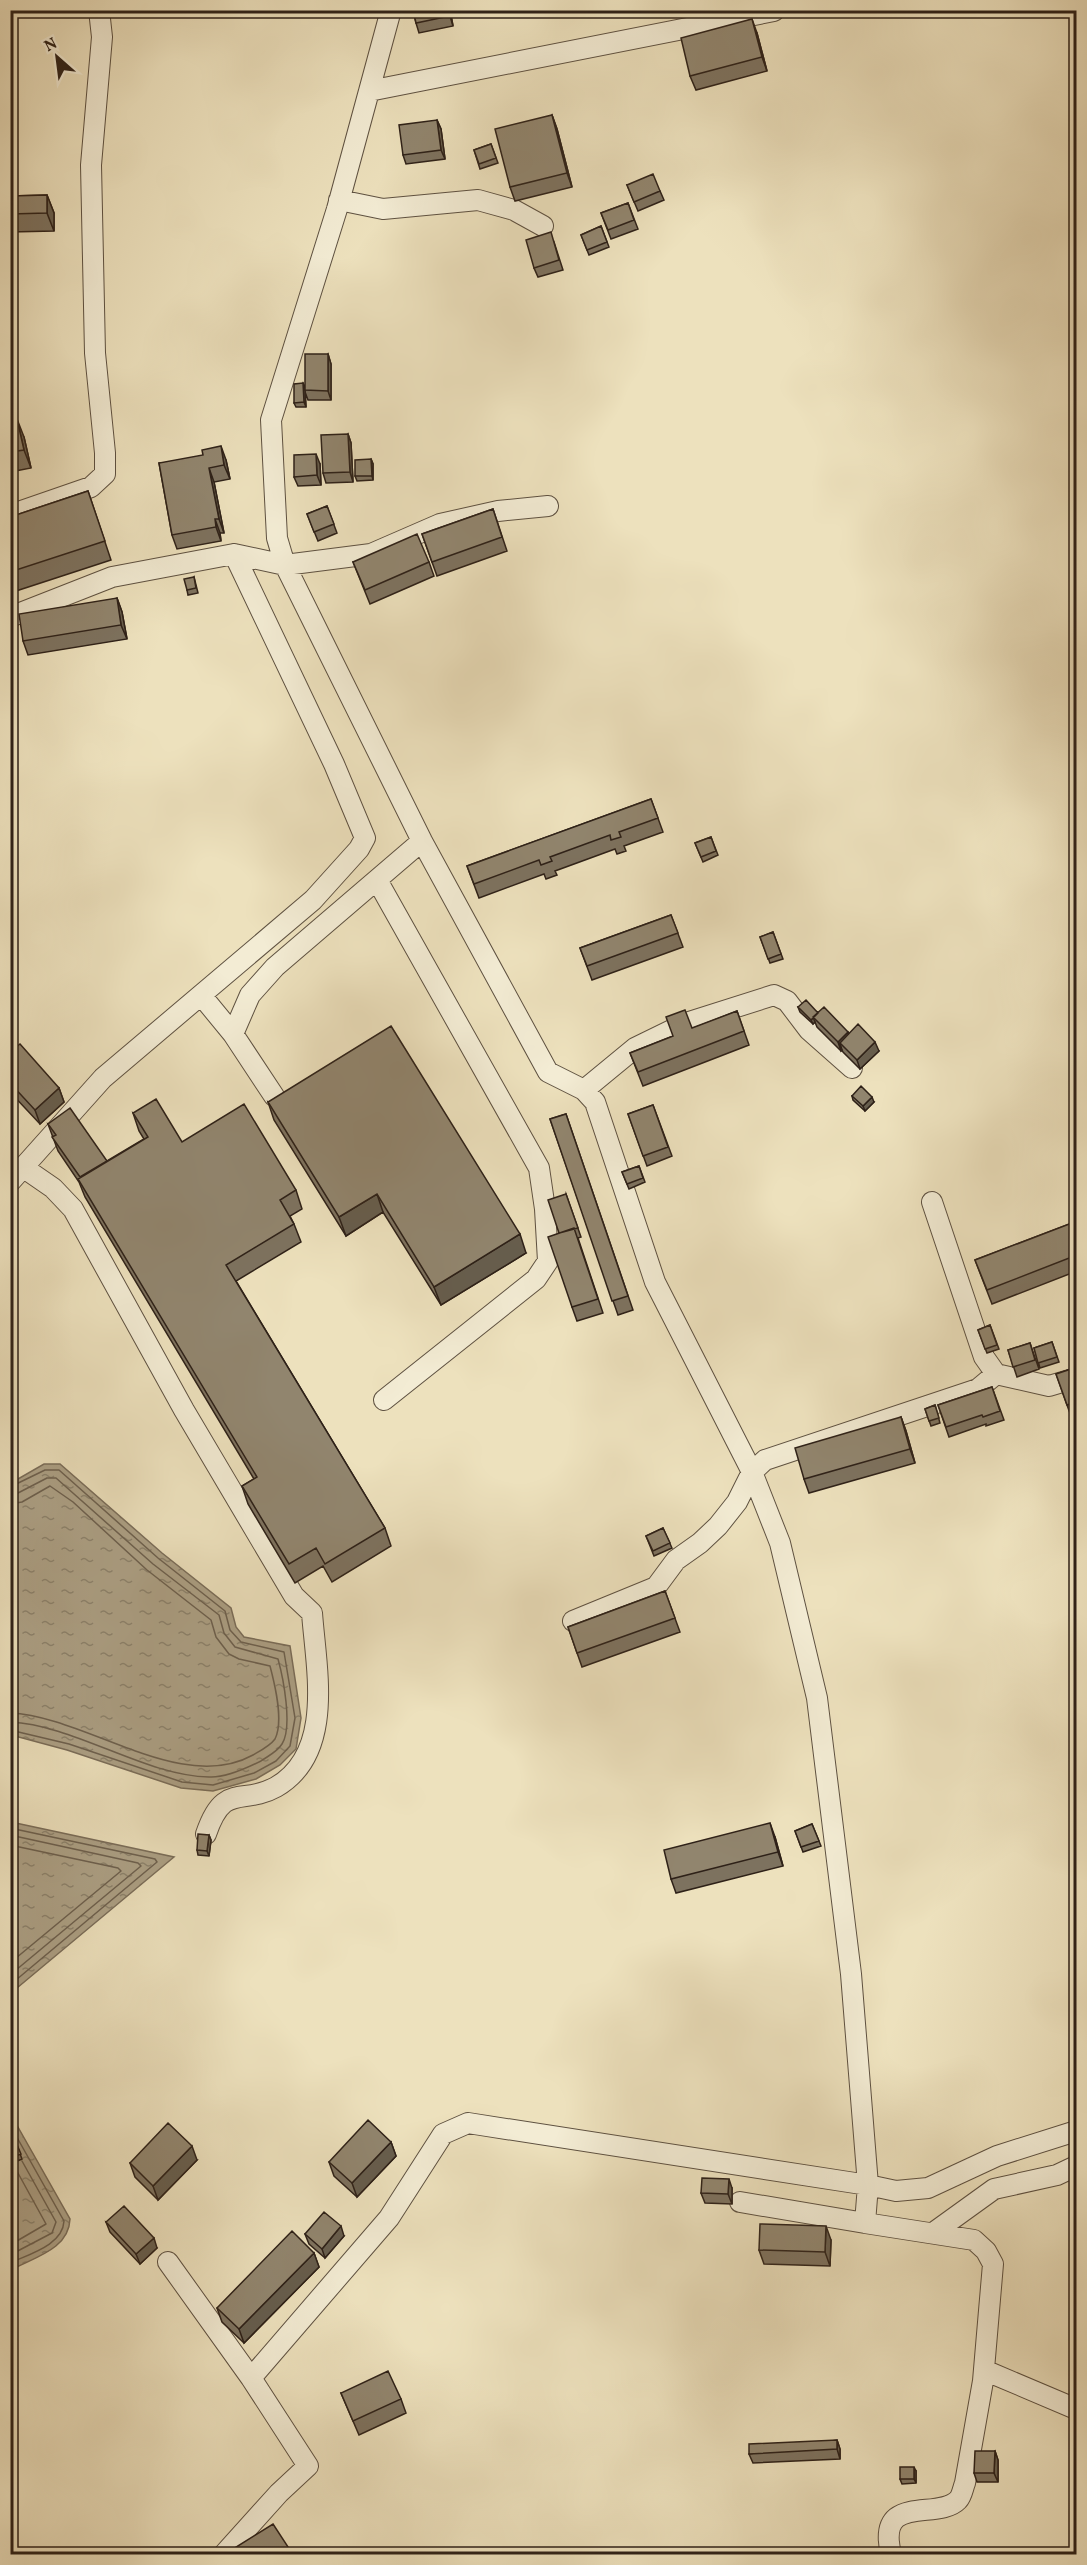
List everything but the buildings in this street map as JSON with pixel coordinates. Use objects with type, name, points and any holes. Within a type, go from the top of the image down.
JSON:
[{"type":"lane","points":[[10,515],[91,487],[105,474],[95,353],[91,165],[102,37],[99,10]]},
{"type":"lane","points":[[391,10],[339,200],[271,420],[277,538],[285,565],[422,841],[548,1072],[584,1090],[595,1102],[655,1282],[752,1472],[780,1544],[817,1698],[851,1974],[867,2205]]},
{"type":"lane","points":[[369,91],[774,11]]},
{"type":"lane","points":[[339,200],[383,209],[478,201],[514,210],[543,226]]},
{"type":"lane","points":[[10,617],[112,577],[234,554],[285,565],[371,554],[440,524],[498,511],[548,506]]},
{"type":"lane","points":[[206,1834],[212,1819],[224,1803],[236,1797],[276,1787],[297,1768],[312,1741],[319,1702],[312,1613],[294,1596],[184,1410],[73,1209],[53,1188],[17,1175],[103,1078],[313,900],[359,849],[365,838],[334,764],[234,554]]},
{"type":"lane","points":[[233,1034],[250,995],[275,967],[422,841]]},
{"type":"lane","points":[[376,880],[539,1168],[546,1209],[548,1261],[536,1279],[384,1400]]},
{"type":"lane","points":[[201,995],[233,1034],[274,1096]]},
{"type":"lane","points":[[584,1090],[635,1048],[686,1023],[774,995],[787,1001],[809,1030],[852,1068]]},
{"type":"lane","points":[[932,1202],[984,1357],[996,1374],[1049,1386],[1077,1378]]},
{"type":"lane","points":[[573,1621],[656,1587],[676,1560],[700,1543],[718,1526],[737,1502],[752,1472],[765,1460],[978,1389],[996,1374]]},
{"type":"lane","points":[[251,2378],[388,2218],[443,2134],[456,2126],[468,2123],[867,2205],[933,2233],[974,2240],[986,2251],[993,2264],[984,2370],[965,2483],[960,2498],[944,2506],[910,2511],[899,2516],[891,2529],[891,2554]]},
{"type":"lane","points":[[740,2202],[867,2205],[896,2191],[928,2188],[997,2156],[1077,2131]]},
{"type":"lane","points":[[933,2233],[994,2189],[1057,2175],[1077,2166]]},
{"type":"lane","points":[[168,2262],[251,2378],[308,2466],[279,2493],[224,2554]]},
{"type":"lane","points":[[984,2370],[1077,2409]]},
{"type":"water","points":[[44,1464],[60,1464],[162,1553],[231,1608],[236,1627],[244,1637],[290,1646],[301,1718],[296,1749],[280,1765],[256,1779],[213,1791],[181,1788],[67,1750],[11,1735],[11,1483]]},
{"type":"water","points":[[10,1822],[174,1857],[11,1993]]},
{"type":"water","points":[[10,2113],[70,2219],[64,2238],[57,2245],[11,2270]]}]
